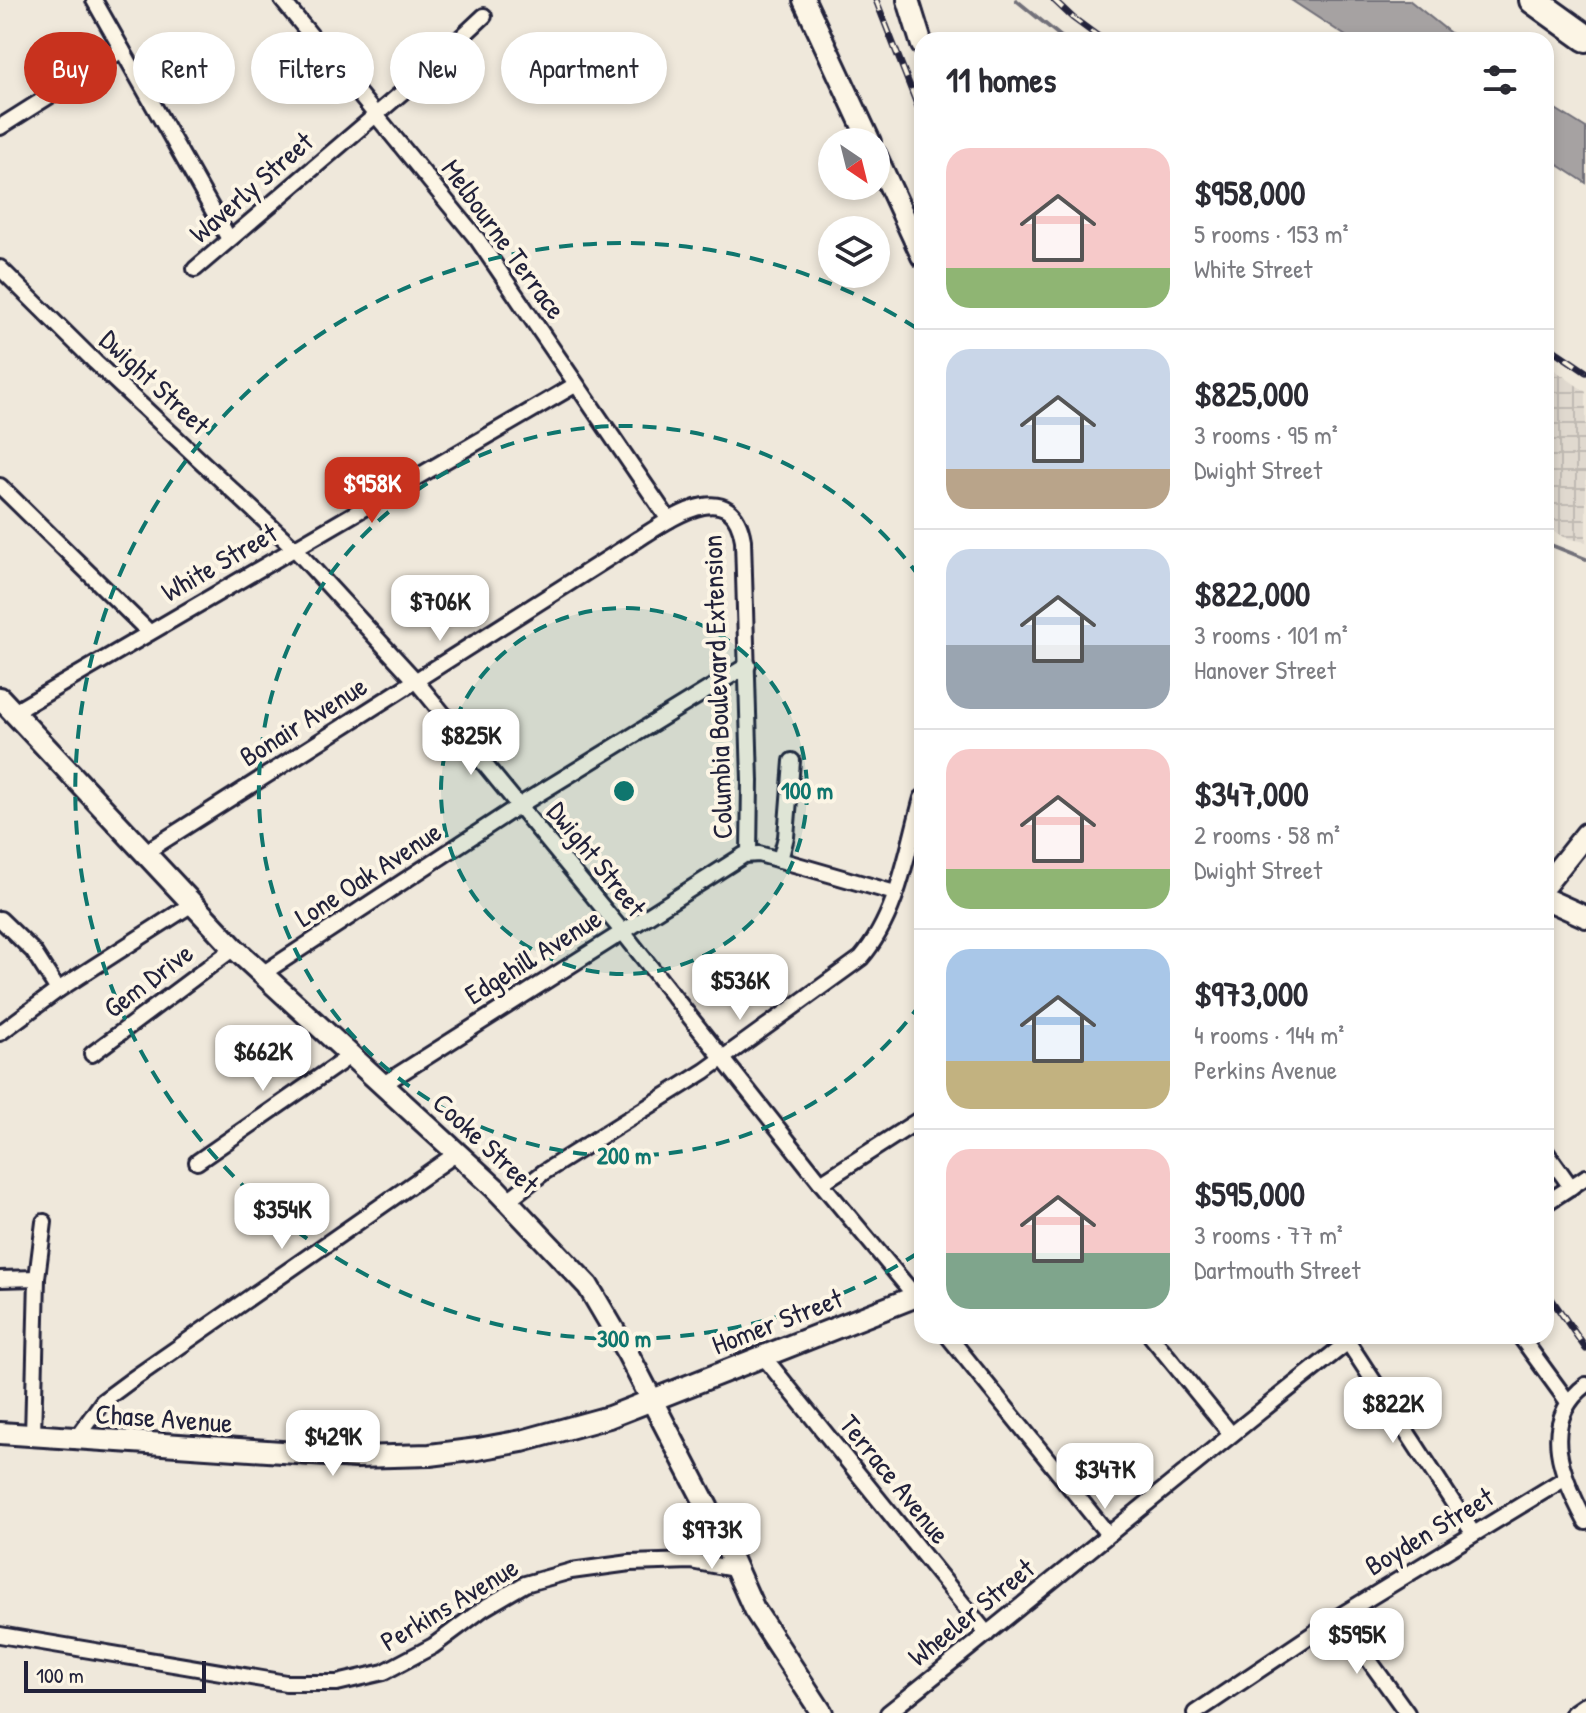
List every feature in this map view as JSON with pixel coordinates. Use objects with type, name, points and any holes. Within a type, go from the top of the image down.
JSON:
[{"type":"highway","points":[[1533,0],[1586,38]]},
{"type":"highway","points":[[1552,0],[1586,22]]},
{"type":"main road","points":[[804,0],[863,128]]},
{"type":"main road","points":[[908,0],[918,32]]},
{"type":"main road","points":[[890,186],[914,239]]},
{"type":"main road","name":"Cooke Street","points":[[5,705],[234,948],[508,1200],[588,1286],[715,1522],[761,1622],[822,1713]]},
{"type":"main road","points":[[1554,874],[1586,834]]},
{"type":"main road","points":[[1554,903],[1586,917]]},
{"type":"main road","name":"Homer Street","points":[[652,1400],[914,1300]]},
{"type":"main road","name":"Chase Avenue","points":[[0,1433],[325,1456],[430,1455],[522,1441],[609,1417],[652,1400]]},
{"type":"street","points":[[94,0],[229,239]]},
{"type":"street","name":"Melbourne Terrace","points":[[282,0],[478,240],[669,520]]},
{"type":"street","name":"Waverly Street","points":[[195,269],[377,114],[484,16]]},
{"type":"street","points":[[0,127],[122,50]]},
{"type":"street","name":"Dwight Street","points":[[0,268],[95,362],[294,548],[416,681],[622,931],[821,1183],[914,1291]]},
{"type":"street","name":"White Street","points":[[5,705],[149,632],[575,385]]},
{"type":"street","points":[[0,486],[149,632]]},
{"type":"street","name":"Bonair Avenue","points":[[144,853],[669,520],[689,510],[715,505],[726,509],[736,519]]},
{"type":"street","name":"Columbia Boulevard Extension","points":[[736,519],[743,540],[748,665],[749,854]]},
{"type":"street","name":"Lone Oak Avenue","points":[[262,974],[520,805],[748,665]]},
{"type":"street","points":[[780,860],[786,837],[792,761]]},
{"type":"street","points":[[508,1200],[544,1172],[722,1059],[861,958],[878,935],[895,893],[914,826]]},
{"type":"street","points":[[749,854],[895,893]]},
{"type":"street","name":"Edgehill Avenue","points":[[382,1085],[622,931],[749,854]]},
{"type":"street","points":[[0,1033],[58,990],[192,904]]},
{"type":"street","points":[[0,919],[33,951],[58,990]]},
{"type":"street","name":"Gem Drive","points":[[92,1054],[234,948]]},
{"type":"street","points":[[197,1162],[350,1056]]},
{"type":"street","points":[[821,1183],[914,1123]]},
{"type":"street","points":[[75,1440],[103,1401],[457,1153]]},
{"type":"street","points":[[1554,1163],[1571,1187]]},
{"type":"street","points":[[1554,1198],[1586,1177]]},
{"type":"street","points":[[33,1436],[37,1278],[44,1222]]},
{"type":"street","points":[[0,1279],[37,1278]]},
{"type":"street","points":[[954,1344],[1107,1533]]},
{"type":"street","points":[[1158,1344],[1231,1434]]},
{"type":"street","name":"Wheeler Street","points":[[888,1713],[1340,1344]]},
{"type":"street","points":[[1349,1344],[1473,1533]]},
{"type":"street","points":[[1526,1344],[1568,1402]]},
{"type":"street","name":"Terrace Avenue","points":[[763,1356],[987,1634]]},
{"type":"street","points":[[1586,1385],[1568,1402],[1560,1430],[1560,1462],[1564,1479],[1586,1522]]},
{"type":"street","name":"Boyden Street","points":[[1195,1713],[1338,1617],[1564,1479]]},
{"type":"street","name":"Perkins Avenue","points":[[0,1635],[286,1683],[337,1683],[384,1672],[433,1646],[484,1608],[525,1584],[571,1571],[630,1563],[691,1561],[735,1569]]},
{"type":"street","points":[[1338,1617],[1407,1713]]},
{"type":"street","points":[[1573,1713],[1586,1704]]},
{"type":"shaded area","points":[[1291,0],[1409,0],[1449,32],[1340,32]]},
{"type":"shaded area","points":[[1554,108],[1586,128],[1586,183],[1554,162]]},
{"type":"shaded area","points":[[1554,370],[1586,392],[1586,542],[1566,538],[1554,531]]},
{"type":"waterway","points":[[1016,0],[1055,32]]},
{"type":"waterway","points":[[1554,546],[1586,559]]},
{"type":"railway","points":[[876,0],[914,97]]},
{"type":"railway","points":[[1054,0],[1092,32]]},
{"type":"railway","points":[[1554,350],[1586,372]]},
{"type":"railway","points":[[1554,1303],[1586,1349]]}]
